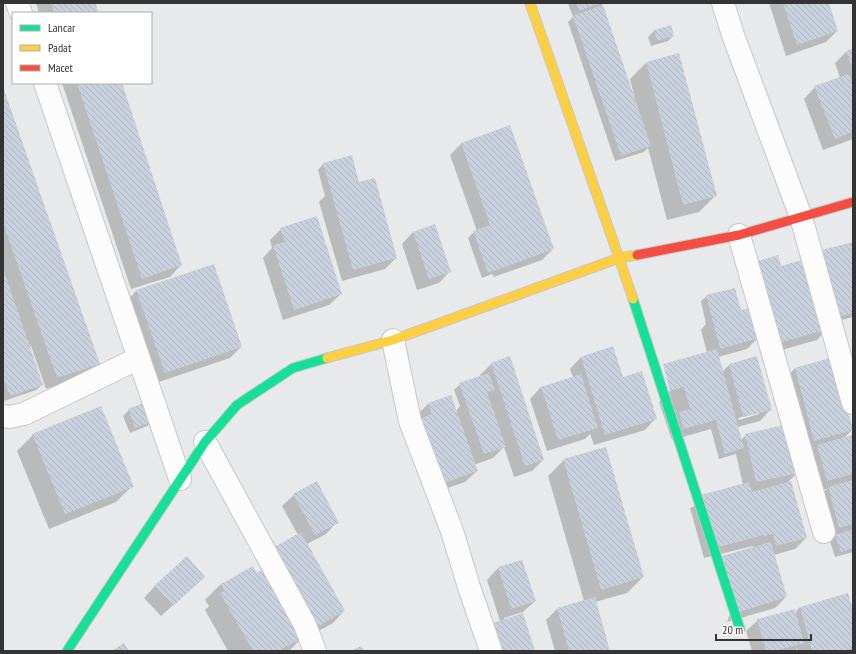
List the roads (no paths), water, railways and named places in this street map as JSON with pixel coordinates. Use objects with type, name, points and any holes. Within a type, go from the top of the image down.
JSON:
[{"type":"street","points":[[530,3],[619,258],[740,629]]},
{"type":"street","points":[[723,3],[733,35],[801,217],[853,403]]},
{"type":"street","points":[[45,84],[180,479]]},
{"type":"street","points":[[67,651],[205,442],[237,405],[293,368],[393,340],[619,258],[739,235],[853,202]]},
{"type":"street","points":[[739,235],[824,532]]},
{"type":"street","points":[[393,340],[410,421],[452,531],[491,651]]},
{"type":"street","points":[[3,416],[24,414],[139,358]]},
{"type":"street","points":[[205,442],[305,625],[316,651]]}]
